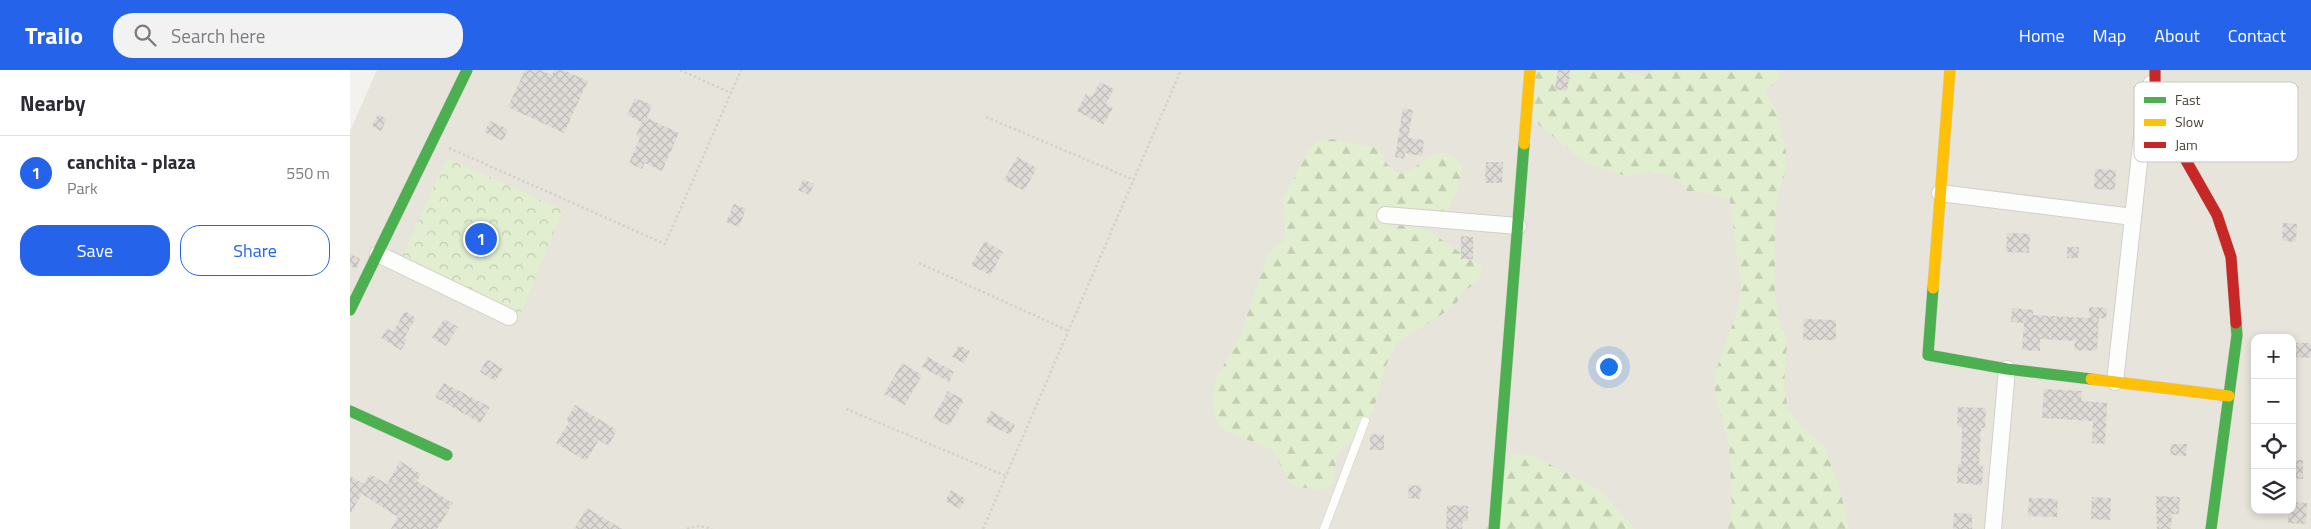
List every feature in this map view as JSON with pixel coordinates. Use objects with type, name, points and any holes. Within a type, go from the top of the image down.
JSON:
[{"type":"street","points":[[350,310],[467,70]]},
{"type":"street","points":[[1494,529],[1530,70]]},
{"type":"street","points":[[1950,70],[1928,355],[2007,368],[2229,396]]},
{"type":"street","points":[[2151,82],[2155,70]]},
{"type":"street","points":[[2115,382],[2139,162]]},
{"type":"street","points":[[2187,162],[2218,215],[2231,257],[2235,292],[2237,335],[2212,529]]},
{"type":"street","points":[[1940,194],[2133,217]]},
{"type":"street","points":[[1385,215],[1518,226]]},
{"type":"street","points":[[378,254],[509,317]]},
{"type":"street","points":[[1993,529],[2007,368]]},
{"type":"street","points":[[350,411],[447,455]]},
{"type":"lane","points":[[1324,529],[1365,421]]},
{"type":"path","points":[[680,70],[731,93]]},
{"type":"path","points":[[434,141],[665,244],[741,70]]},
{"type":"path","points":[[984,529],[1181,70]]},
{"type":"path","points":[[986,117],[1134,180]]},
{"type":"path","points":[[920,263],[1069,330]]},
{"type":"path","points":[[846,409],[1006,476]]},
{"type":"path","points":[[687,529],[693,526],[704,526],[712,529]]},
{"type":"shaded area","points":[[377,70],[2311,70],[2311,529],[350,529],[350,131]]},
{"type":"green space","points":[[1525,70],[1623,70],[1624,72],[1646,76],[1652,70],[1776,70],[1780,77],[1765,93],[1777,112],[1786,151],[1785,173],[1777,197],[1775,221],[1775,294],[1778,317],[1787,340],[1784,387],[1788,410],[1805,430],[1824,445],[1840,489],[1849,529],[1728,529],[1732,508],[1729,442],[1716,399],[1714,376],[1738,309],[1741,287],[1730,200],[1709,193],[1687,191],[1672,175],[1650,172],[1626,176],[1585,163],[1532,119]]},
{"type":"green space","points":[[1332,139],[1374,147],[1390,167],[1402,174],[1441,153],[1448,154],[1456,159],[1463,168],[1457,191],[1447,212],[1424,214],[1415,207],[1409,224],[1432,232],[1451,247],[1482,265],[1481,276],[1474,285],[1463,291],[1458,301],[1450,309],[1397,343],[1387,363],[1373,411],[1360,433],[1340,450],[1336,460],[1334,484],[1322,490],[1299,487],[1289,482],[1273,450],[1228,432],[1218,425],[1214,414],[1214,392],[1216,379],[1241,334],[1266,258],[1271,250],[1280,244],[1285,233],[1283,198],[1309,150],[1319,141]]},
{"type":"green space","points":[[447,158],[563,210],[517,323],[397,268]]},
{"type":"green space","points":[[1511,454],[1534,456],[1601,491],[1635,529],[1486,529]]},
{"type":"building","points":[[525,70],[540,70],[552,75],[554,70],[563,70],[588,81],[564,133],[508,107]]},
{"type":"building","points":[[1558,70],[1570,70],[1567,91],[1555,89]]},
{"type":"building","points":[[1100,82],[1114,89],[1106,104],[1113,108],[1103,125],[1077,111],[1086,94],[1092,97]]},
{"type":"building","points":[[635,98],[652,105],[647,118],[679,133],[662,171],[645,163],[642,169],[629,163],[640,138],[636,135],[642,122],[627,115]]},
{"type":"building","points":[[1403,108],[1413,110],[1408,138],[1424,140],[1422,156],[1405,153],[1404,159],[1395,157]]},
{"type":"building","points":[[378,114],[387,119],[381,131],[372,126]]},
{"type":"building","points":[[490,121],[508,129],[503,141],[484,132]]},
{"type":"building","points":[[1017,157],[1037,168],[1024,191],[1004,180]]},
{"type":"building","points":[[1486,162],[1503,162],[1502,183],[1485,183]]},
{"type":"building","points":[[2095,169],[2116,170],[2115,190],[2094,189]]},
{"type":"building","points":[[803,179],[814,184],[809,195],[798,190]]},
{"type":"building","points":[[734,204],[746,209],[739,227],[726,222]]},
{"type":"building","points":[[2283,223],[2297,224],[2296,242],[2282,241]]},
{"type":"building","points":[[2007,233],[2030,234],[2029,253],[2006,252]]},
{"type":"building","points":[[1461,236],[1473,237],[1473,259],[1461,259]]},
{"type":"building","points":[[985,241],[1003,252],[990,275],[971,265]]},
{"type":"building","points":[[2067,247],[2079,247],[2078,258],[2067,258]]},
{"type":"building","points":[[350,253],[360,259],[356,269],[350,266]]},
{"type":"building","points":[[2089,307],[2107,308],[2106,319],[2099,318],[2097,351],[2074,350],[2075,341],[2040,339],[2040,351],[2022,350],[2024,323],[2011,322],[2012,308],[2033,310],[2033,315],[2089,318]]},
{"type":"building","points":[[405,311],[416,318],[404,338],[407,340],[401,350],[381,338],[387,328],[393,332]]},
{"type":"building","points":[[444,319],[458,327],[446,346],[432,338]]},
{"type":"building","points":[[1804,319],[1836,320],[1836,340],[1803,340]]},
{"type":"building","points":[[2296,343],[2311,343],[2311,358],[2296,357]]},
{"type":"building","points":[[959,345],[970,351],[964,363],[952,357]]},
{"type":"building","points":[[928,357],[954,372],[949,382],[922,367]]},
{"type":"building","points":[[487,359],[503,369],[495,381],[480,372]]},
{"type":"building","points":[[902,363],[922,375],[905,405],[884,394]]},
{"type":"building","points":[[444,383],[490,407],[480,423],[435,397]]},
{"type":"building","points":[[2044,389],[2082,391],[2081,401],[2107,403],[2105,444],[2092,443],[2093,421],[2042,418]]},
{"type":"building","points":[[948,391],[964,400],[949,426],[933,418]]},
{"type":"building","points":[[575,405],[617,430],[608,446],[599,440],[586,461],[556,443],[569,422],[566,420]]},
{"type":"building","points":[[1958,407],[1986,408],[1985,428],[1981,428],[1979,465],[1983,465],[1982,485],[1957,483],[1958,464],[1961,464],[1962,427],[1957,426]]},
{"type":"building","points":[[991,411],[1015,425],[1010,435],[985,422]]},
{"type":"building","points":[[1370,434],[1384,435],[1384,450],[1370,450]]},
{"type":"building","points":[[2171,444],[2187,444],[2186,456],[2170,455]]},
{"type":"building","points":[[2296,460],[2303,460],[2303,479],[2296,478]]},
{"type":"building","points":[[400,461],[421,474],[417,481],[453,503],[437,529],[391,529],[398,517],[362,494],[350,514],[350,476],[364,484],[370,474],[387,484]]},
{"type":"building","points":[[1409,485],[1421,486],[1420,499],[1408,498]]},
{"type":"building","points":[[951,490],[966,499],[960,509],[945,501]]},
{"type":"building","points":[[2156,496],[2180,497],[2179,514],[2172,514],[2171,529],[2157,529]]},
{"type":"building","points":[[2092,497],[2111,498],[2110,520],[2091,519]]},
{"type":"building","points":[[2029,498],[2058,499],[2057,517],[2028,516]]},
{"type":"building","points":[[2296,502],[2307,503],[2306,524],[2288,523],[2289,514],[2296,514]]},
{"type":"building","points":[[1447,505],[1468,506],[1468,521],[1463,521],[1462,529],[1446,529]]},
{"type":"building","points":[[587,508],[622,529],[574,529]]},
{"type":"building","points":[[1954,513],[1972,514],[1972,529],[1953,529]]},
{"type":"traffic: fast","points":[[350,310],[467,70]]},
{"type":"traffic: fast","points":[[1494,529],[1524,144]]},
{"type":"traffic: fast","points":[[1933,288],[1928,355],[2007,369],[2091,379]]},
{"type":"traffic: fast","points":[[2211,529],[2237,335],[2236,323]]},
{"type":"traffic: fast","points":[[350,411],[447,455]]},
{"type":"traffic: slow","points":[[1524,144],[1530,70]]},
{"type":"traffic: slow","points":[[1933,288],[1950,70]]},
{"type":"traffic: slow","points":[[2091,379],[2229,396]]},
{"type":"traffic: jam","points":[[2155,70],[2155,82]]},
{"type":"traffic: jam","points":[[2187,162],[2217,215],[2231,257],[2236,323]]},
{"type":"place","name":"canchita - plaza","points":[[481,239]]}]
